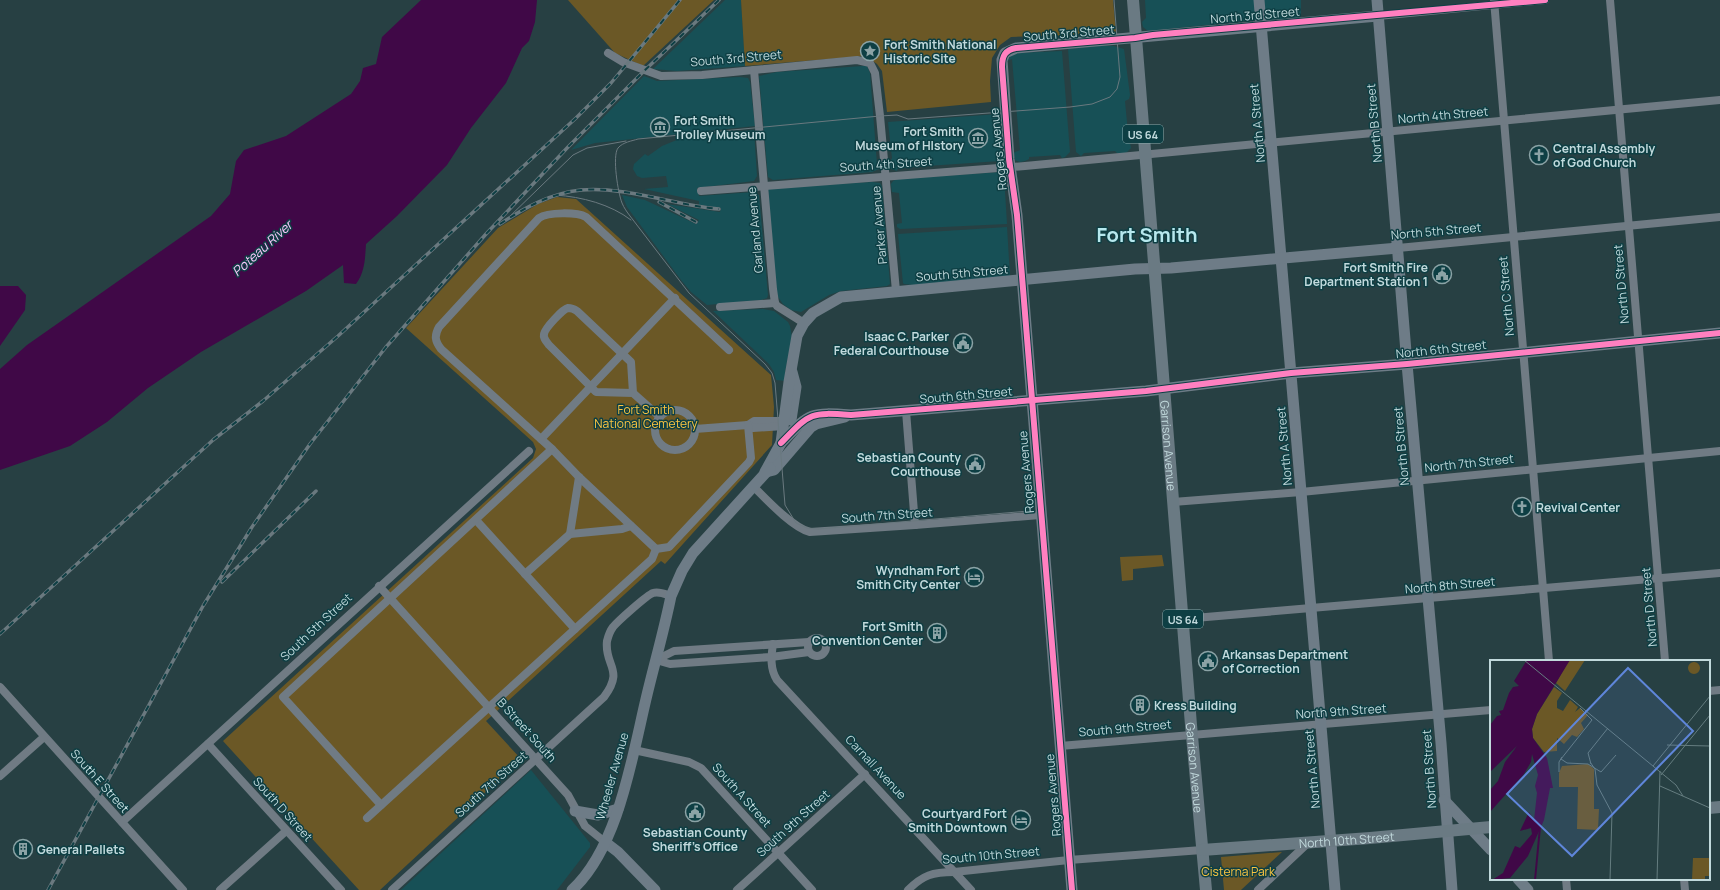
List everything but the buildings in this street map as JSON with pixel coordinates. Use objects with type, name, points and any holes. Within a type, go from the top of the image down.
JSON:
[{"type":"main road","name":"Garrison Avenue","points":[[1133,0],[1192,734],[1206,890]]},
{"type":"main road","points":[[1710,808],[1720,807]]},
{"type":"main road","name":"North 10th Street","points":[[1202,850],[1310,841],[1331,841],[1490,827]]},
{"type":"street","name":"North A Street","points":[[1259,0],[1335,890]]},
{"type":"street","name":"North B Street","points":[[1377,0],[1398,248],[1406,364],[1428,599],[1452,890]]},
{"type":"street","name":"North 3rd Street","points":[[1135,38],[1153,35],[1378,16],[1494,2],[1545,0]]},
{"type":"street","name":"North D Street","points":[[1610,0],[1637,341],[1665,660]]},
{"type":"street","name":"North C Street","points":[[1494,2],[1549,660]]},
{"type":"street","name":"South 3rd Street","points":[[1006,53],[1016,48],[1135,38]]},
{"type":"street","name":"South 3rd Street","points":[[608,53],[622,62],[661,76],[754,70],[858,60],[870,63]]},
{"type":"street","name":"Rogers Avenue","points":[[1006,53],[1002,60],[1002,67],[1010,166],[1017,216],[1040,515],[1072,890]]},
{"type":"street","name":"Parker Avenue","points":[[870,63],[874,67],[875,73],[896,291]]},
{"type":"street","name":"Garland Avenue","points":[[754,70],[775,303]]},
{"type":"street","name":"North 4th Street","points":[[1145,154],[1720,100]]},
{"type":"street","name":"South 4th Street","points":[[701,191],[1145,154]]},
{"type":"street","points":[[656,549],[578,477],[552,449],[441,349],[435,338],[439,327],[539,218],[543,215],[549,214],[581,214],[675,298],[729,350]]},
{"type":"street","name":"North 5th Street","points":[[1154,268],[1171,268],[1398,248],[1720,217]]},
{"type":"street","name":"South 5th Street","points":[[804,323],[813,313],[841,297],[1154,268]]},
{"type":"street","points":[[541,439],[675,298]]},
{"type":"street","points":[[720,307],[775,303],[784,311],[804,323],[798,336],[789,382],[786,429]]},
{"type":"street","points":[[633,393],[631,362],[577,311],[568,308],[564,310],[545,330],[543,335],[545,340],[596,392],[633,393],[660,417]]},
{"type":"street","name":"North 6th Street","points":[[1164,388],[1292,373],[1406,364],[1522,351],[1720,333]]},
{"type":"street","points":[[765,472],[772,466],[781,453],[786,429],[796,396],[796,387],[792,371]]},
{"type":"street","name":"South 6th Street","points":[[786,429],[796,417],[813,415],[851,415],[906,411],[1164,388]]},
{"type":"street","points":[[796,396],[800,407],[805,412],[813,415]]},
{"type":"street","points":[[670,411],[681,411],[691,418],[695,428],[694,436],[690,444],[679,450],[669,450],[663,446],[656,437],[655,426],[660,417],[670,411]]},
{"type":"street","points":[[906,411],[915,525]]},
{"type":"street","points":[[695,428],[748,425],[753,421],[786,429],[813,415]]},
{"type":"street","name":"South 6th Street","points":[[671,596],[677,580],[688,560],[765,472],[774,470],[816,424],[851,415]]},
{"type":"street","points":[[656,549],[669,547],[751,458],[748,425]]},
{"type":"street","points":[[381,806],[283,697],[552,449]]},
{"type":"street","name":"South 5th Street","points":[[122,822],[529,450]]},
{"type":"street","name":"North 7th Street","points":[[1173,502],[1301,492],[1720,451]]},
{"type":"street","points":[[570,534],[578,477]]},
{"type":"street","name":"South 7th Street","points":[[753,486],[795,525],[804,530],[819,532],[1040,515]]},
{"type":"street","points":[[476,520],[575,629]]},
{"type":"street","points":[[525,574],[570,534],[622,529],[631,526]]},
{"type":"street","points":[[367,818],[652,559],[656,549]]},
{"type":"street","name":"North 8th Street","points":[[1183,619],[1720,574]]},
{"type":"street","name":"B Street South","points":[[379,586],[568,796],[575,811],[585,826],[618,852],[655,890]]},
{"type":"street","name":"South 7th Street","points":[[392,890],[604,697],[609,690],[614,675],[607,648],[607,640],[613,627],[649,594],[658,592],[671,596]]},
{"type":"street","points":[[656,660],[671,596]]},
{"type":"street","points":[[814,638],[822,639],[826,644],[824,654],[817,656],[809,652],[771,658],[670,664],[656,660],[674,651],[809,642],[814,638]]},
{"type":"street","points":[[809,642],[809,652]]},
{"type":"street","name":"Carnall Avenue","points":[[773,644],[771,658],[774,675],[782,685],[971,890]]},
{"type":"street","name":"Wheeler Avenue","points":[[572,890],[585,876],[600,854],[618,809],[656,660]]},
{"type":"street","name":"South E Street","points":[[0,688],[183,890]]},
{"type":"street","points":[[1710,691],[1720,690]]},
{"type":"street","name":"North 9th Street","points":[[1192,734],[1490,710]]},
{"type":"street","name":"South 9th Street","points":[[1060,746],[1192,734]]},
{"type":"street","points":[[0,776],[44,737]]},
{"type":"street","name":"South D Street","points":[[208,744],[341,890]]},
{"type":"street","name":"South A Street","points":[[634,750],[689,762],[701,768],[812,890]]},
{"type":"street","name":"South 9th Street","points":[[737,890],[865,774]]},
{"type":"street","points":[[1444,800],[1490,849]]},
{"type":"street","points":[[575,811],[598,815],[618,809]]},
{"type":"street","points":[[220,890],[286,831]]},
{"type":"street","points":[[1258,890],[1310,841]]},
{"type":"street","name":"South 10th Street","points":[[908,890],[917,881],[937,872],[954,872],[1069,860],[1202,850]]},
{"type":"street","points":[[1519,880],[1528,890]]},
{"type":"street","points":[[1566,880],[1567,890]]},
{"type":"street","points":[[1684,880],[1685,890]]},
{"type":"shaded area","points":[[725,0],[741,0],[745,66],[677,71],[653,69]]},
{"type":"shaded area","points":[[1145,0],[1255,0],[1256,20],[1148,31],[1143,27],[1142,22],[1146,18]]},
{"type":"shaded area","points":[[1264,0],[1301,0],[1301,14],[1298,18],[1267,20]]},
{"type":"shaded area","points":[[1114,46],[1124,49],[1130,95],[1129,99],[1125,101],[1129,144],[1130,143],[1131,148],[1122,154],[1115,151],[1084,153],[1081,156],[1076,152],[1068,49]]},
{"type":"shaded area","points":[[1062,51],[1070,152],[1062,158],[1060,155],[1029,157],[1029,159],[1020,162],[1015,160],[1013,153],[1020,150],[1012,59],[1005,62],[1008,57],[1015,53]]},
{"type":"shaded area","points":[[867,66],[870,73],[877,164],[880,166],[879,169],[872,172],[773,180],[768,177],[759,76],[777,72]]},
{"type":"shaded area","points":[[644,76],[657,81],[740,77],[748,78],[750,82],[755,126],[595,143],[571,150]]},
{"type":"shaded area","points":[[999,114],[1000,161],[898,168],[897,171],[891,169],[889,164],[892,158],[888,122]]},
{"type":"shaded area","points":[[754,130],[757,176],[754,181],[697,188],[699,196],[754,192],[755,194],[759,195],[768,295],[767,298],[761,300],[707,305],[691,292],[681,280],[627,207],[622,195],[645,200],[696,224],[699,220],[667,204],[720,212],[721,208],[699,205],[699,201],[644,189],[668,187],[666,176],[642,178],[637,176],[633,169],[634,164],[645,154],[648,156],[662,146],[684,137]]},
{"type":"shaded area","points":[[1001,172],[1004,175],[1007,224],[900,229],[897,227],[897,224],[902,223],[899,193],[892,192],[891,184],[893,181],[897,179]]},
{"type":"shaded area","points":[[872,182],[880,183],[882,187],[890,284],[887,286],[841,291],[829,295],[801,312],[791,310],[783,304],[778,297],[776,289],[768,190],[770,188]]},
{"type":"shaded area","points":[[1007,227],[1010,276],[913,285],[903,283],[898,234]]},
{"type":"shaded area","points":[[763,309],[774,311],[788,322],[790,326],[792,337],[785,372],[786,381],[776,380],[774,372],[769,364],[713,311]]},
{"type":"shaded area","points":[[531,770],[590,843],[590,847],[557,890],[401,890]]},
{"type":"green space","points":[[568,0],[714,0],[643,66],[615,53]]},
{"type":"green space","name":"Fort Smith National Historic Site","points":[[741,0],[1113,0],[1116,33],[1104,35],[1101,32],[1058,36],[1011,37],[1000,45],[992,58],[990,81],[991,102],[887,112],[882,71],[877,64],[866,56],[745,66]]},
{"type":"green space","name":"Fort Smith National Cemetery","points":[[557,197],[576,199],[771,375],[774,407],[772,445],[665,564],[661,561],[486,721],[521,759],[380,890],[359,890],[223,741],[533,458],[536,449],[533,442],[406,328],[498,228],[538,204]]},
{"type":"green space","points":[[1162,555],[1164,566],[1133,569],[1133,580],[1122,581],[1120,557]]},
{"type":"green space","name":"Cisterna Park","points":[[1282,852],[1241,890],[1224,890],[1221,857]]},
{"type":"water","name":"Poteau River","points":[[421,0],[537,0],[535,22],[529,41],[522,48],[506,83],[471,128],[447,165],[397,216],[366,244],[363,270],[356,284],[344,283],[343,265],[306,291],[201,352],[148,388],[107,422],[70,446],[0,470],[0,369],[27,345],[211,216],[230,194],[236,161],[244,150],[286,136],[351,94],[360,81],[363,68],[376,64],[382,37]]},
{"type":"water","points":[[0,286],[18,286],[26,295],[25,310],[0,346]]},
{"type":"tram line","points":[[1029,511],[818,529],[807,528],[796,523],[785,505],[775,383],[772,373],[765,364],[689,293],[627,211],[622,203],[617,183],[616,152],[622,144],[638,139],[880,116],[897,115],[908,119],[1070,107],[1092,104],[1110,97],[1117,89],[1120,77],[1114,0]]},
{"type":"tram line","points":[[505,221],[573,155],[587,148],[626,141]]},
{"type":"tram line","points":[[556,195],[595,202],[623,214],[631,220]]},
{"type":"railway","points":[[0,634],[213,440],[263,401],[338,336],[576,118],[611,83],[680,0]]},
{"type":"railway","points":[[48,890],[203,606],[252,527],[310,444],[386,347],[486,234],[568,147],[644,71],[719,0]]},
{"type":"railway","points":[[500,224],[538,202],[559,194],[581,190],[632,193],[719,209]]},
{"type":"railway","points":[[659,202],[696,222]]},
{"type":"railway","points":[[222,582],[316,491]]},
{"type":"cycle path","points":[[1072,890],[1017,215],[1009,159],[1002,67],[1005,54],[1009,50],[1016,48],[1545,0]]},
{"type":"cycle path","points":[[781,443],[805,420],[811,417],[826,414],[851,415],[1146,391],[1291,373],[1407,364],[1720,333]]},
{"type":"place","name":"Fort Smith National Historic Site","points":[[870,51]]},
{"type":"place","name":"Fort Smith Trolley Museum","points":[[660,127]]},
{"type":"place","name":"Fort Smith Museum of HIstory","points":[[978,138]]},
{"type":"place","name":"Central Assembly of God Church","points":[[1539,155]]},
{"type":"place","name":"Fort Smith Fire Department Station 1","points":[[1442,274]]},
{"type":"place","name":"Isaac C. Parker Federal Courthouse","points":[[963,343]]},
{"type":"place","name":"Sebastian County Courthouse","points":[[975,464]]},
{"type":"place","name":"Revival Center","points":[[1522,507]]},
{"type":"place","name":"Wyndham Fort Smith City Center","points":[[974,577]]},
{"type":"place","name":"Fort Smith Convention Center","points":[[937,633]]},
{"type":"place","name":"Arkansas Department of Correction","points":[[1208,661]]},
{"type":"place","name":"Kress Building","points":[[1140,705]]},
{"type":"place","name":"Sebastian County Sheriff's Office","points":[[695,812]]},
{"type":"place","name":"Courtyard Fort Smith Downtown","points":[[1021,820]]},
{"type":"place","name":"General Pallets","points":[[23,849]]},
{"type":"district","name":"Fort Smith","points":[[1147,234]]}]
